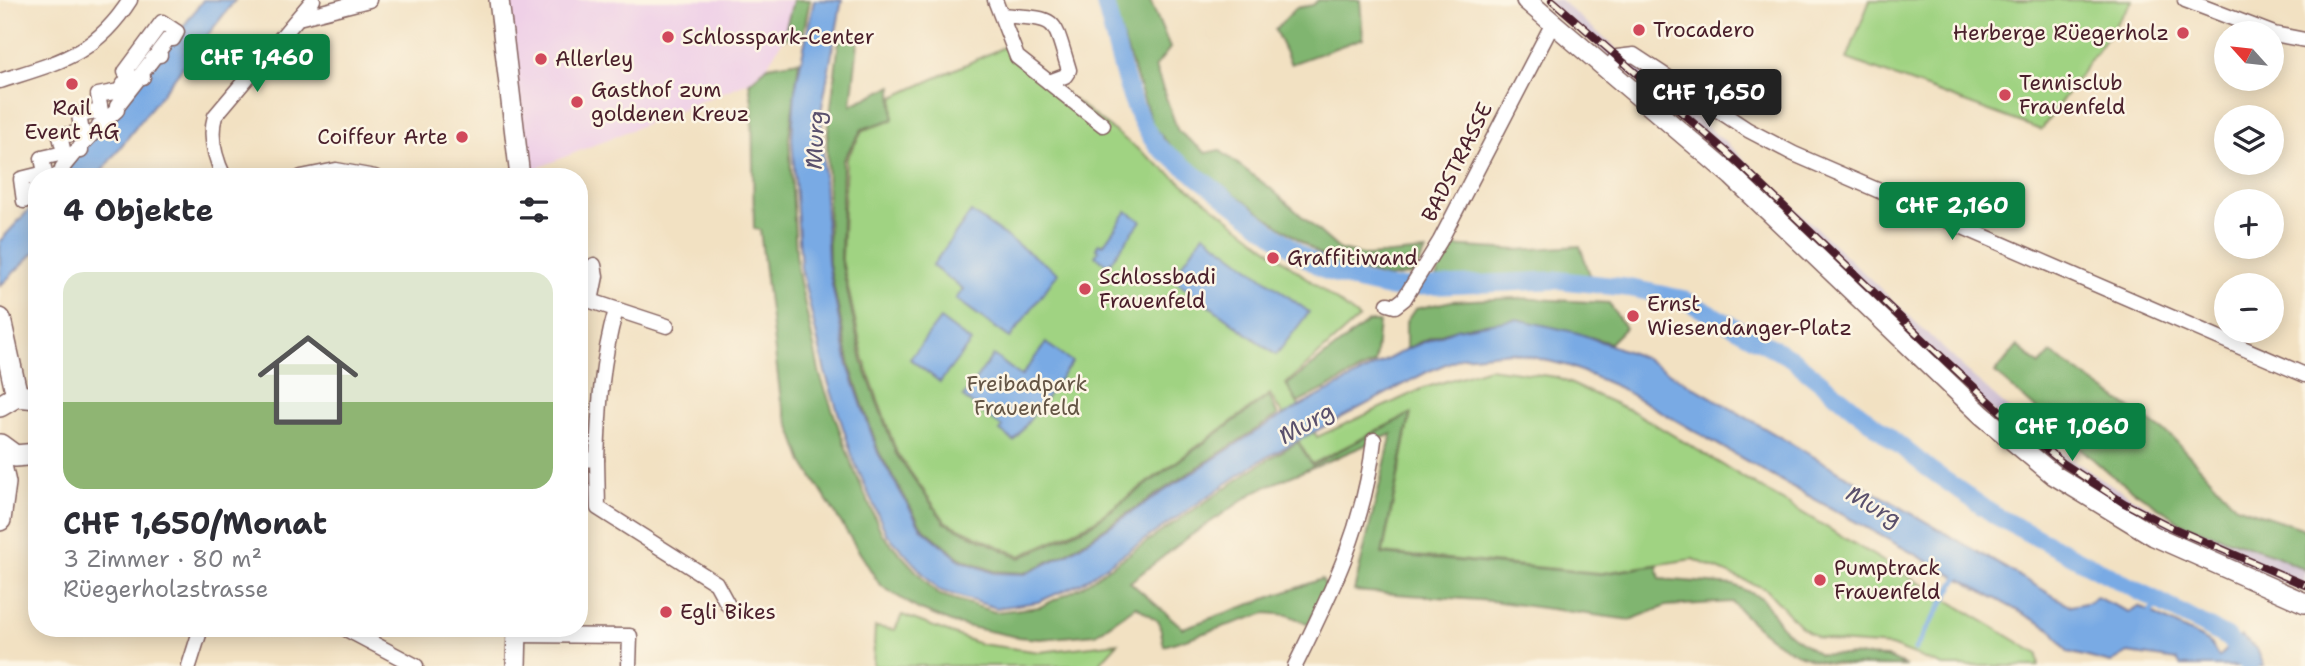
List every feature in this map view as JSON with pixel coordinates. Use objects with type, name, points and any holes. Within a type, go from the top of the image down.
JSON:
[{"type":"main road","points":[[499,0],[515,168]]},
{"type":"main road","points":[[1526,0],[1552,25],[1608,69],[1732,176],[1982,415],[2054,475],[2154,536],[2305,603]]},
{"type":"main road","points":[[0,320],[18,400]]},
{"type":"main road","points":[[0,445],[8,453],[28,456]]},
{"type":"main road","points":[[5,483],[28,460]]},
{"type":"main road","points":[[0,461],[5,483],[0,520]]},
{"type":"main road","points":[[516,666],[517,637]]},
{"type":"street","points":[[0,80],[86,50],[111,27],[130,0]]},
{"type":"street","points":[[220,168],[213,143],[212,127],[215,116],[302,17],[313,0]]},
{"type":"street","points":[[302,17],[369,0]]},
{"type":"street","points":[[995,0],[1017,57],[1103,125]]},
{"type":"street","points":[[2185,0],[2274,34],[2305,40]]},
{"type":"street","points":[[1002,15],[1046,19],[1056,26],[1069,70],[1065,76],[1049,82]]},
{"type":"street","points":[[44,168],[42,158],[64,153],[60,136],[82,132],[79,115],[101,111],[97,95],[119,91],[130,75],[125,72],[162,22],[177,32],[173,39],[168,39],[159,52],[160,55],[155,56],[142,74],[143,77],[139,78],[117,106],[117,110],[62,168]]},
{"type":"street","name":"BADSTRASSE","points":[[1388,304],[1395,306],[1411,288],[1446,231],[1539,45],[1552,25]]},
{"type":"street","points":[[1608,69],[1617,58],[1634,55],[1738,123],[1794,154],[2298,372],[2305,362]]},
{"type":"street","points":[[28,177],[21,178],[24,201],[28,197]]},
{"type":"street","points":[[594,265],[596,276],[591,301],[667,326]]},
{"type":"street","points":[[616,310],[605,346],[600,387],[598,508],[716,583],[728,605]]},
{"type":"street","points":[[1295,666],[1343,567],[1359,522],[1368,493],[1374,440]]},
{"type":"street","points":[[588,460],[597,460]]},
{"type":"street","points":[[588,635],[630,636],[629,666]]},
{"type":"street","points":[[189,666],[198,637]]},
{"type":"street","points":[[361,637],[416,666]]},
{"type":"shaded area","points":[[497,0],[792,0],[782,41],[767,66],[748,82],[538,168],[517,168]]},
{"type":"shaded area","points":[[1545,0],[1560,0],[1733,149],[1982,385],[2046,442],[2112,486],[2180,524],[2234,537],[2305,568],[2305,592],[2164,530],[2119,507],[2058,467],[2004,422],[1783,210]]},
{"type":"green space","points":[[793,0],[810,0],[803,34],[783,39]]},
{"type":"green space","points":[[1110,0],[1150,0],[1170,48],[1155,67],[1178,131],[1206,153],[1219,150],[1270,188],[1340,250],[1367,256],[1426,251],[1413,274],[1388,278],[1332,263],[1178,154],[1153,127]]},
{"type":"green space","points":[[1318,0],[1360,0],[1363,38],[1291,64],[1275,30],[1296,8],[1313,5]]},
{"type":"green space","name":"Tennisclub Frauenfeld","points":[[1870,0],[2132,1],[2041,130],[1847,59]]},
{"type":"green space","points":[[859,34],[851,105],[892,86],[893,119],[862,129],[843,160],[841,261],[862,361],[896,454],[945,523],[1020,558],[1091,525],[1269,396],[1278,415],[1066,553],[1025,573],[994,571],[960,558],[922,527],[879,452],[850,366],[829,263],[827,140],[839,41]]},
{"type":"green space","name":"Freibadpark Frauenfeld","points":[[1004,47],[1359,318],[1286,384],[1317,437],[1424,388],[1489,368],[1556,377],[1634,412],[2038,654],[2039,666],[1943,666],[1891,646],[1837,642],[1817,637],[1800,626],[1766,589],[1693,559],[1601,573],[1383,553],[1411,413],[1312,464],[1270,394],[1091,523],[1020,556],[946,522],[897,453],[864,360],[842,260],[846,160],[863,130],[892,121],[894,97]]},
{"type":"green space","points":[[799,61],[789,138],[797,268],[820,375],[852,465],[882,534],[937,594],[995,612],[1040,607],[1081,587],[1262,463],[1298,442],[1312,465],[1410,414],[1382,554],[1601,574],[1657,565],[1660,579],[1734,585],[1762,598],[1785,631],[1819,654],[1887,657],[1906,666],[1851,665],[1809,658],[1772,639],[1732,602],[1666,606],[1630,620],[1492,601],[1354,591],[1392,434],[1258,490],[1190,536],[1130,582],[1183,628],[1322,579],[1326,587],[1308,624],[1288,615],[1266,613],[1164,646],[1159,622],[1136,606],[1096,634],[1040,639],[956,624],[918,609],[880,585],[803,462],[781,401],[760,230],[754,229],[752,101],[749,83],[768,66]]},
{"type":"green space","points":[[1448,246],[1517,250],[1580,246],[1590,275],[1435,280]]},
{"type":"green space","points":[[1516,298],[1609,303],[1625,328],[1610,343],[1557,328],[1531,324],[1482,324],[1432,337],[1406,349],[1406,322],[1415,309],[1452,301]]},
{"type":"green space","points":[[1368,322],[1379,322],[1375,363],[1298,403],[1287,385]]},
{"type":"green space","points":[[2017,346],[2040,365],[2051,353],[2173,438],[2236,506],[2305,529],[2305,570],[2277,556],[2183,524],[2111,475],[1995,373]]},
{"type":"green space","points":[[902,615],[980,644],[1040,652],[1118,643],[1097,666],[873,666],[875,627],[895,630]]},
{"type":"water","points":[[203,0],[235,0],[104,168],[66,168]]},
{"type":"water","name":"Murg","points":[[814,0],[842,0],[821,112],[828,264],[848,366],[878,453],[921,528],[960,560],[994,573],[1025,574],[1067,554],[1274,420],[1407,349],[1456,329],[1517,319],[1578,333],[1642,357],[2071,606],[2090,602],[2096,597],[2129,612],[2138,606],[2209,642],[2219,657],[2241,636],[2257,649],[2264,666],[2181,666],[2177,660],[2128,653],[2111,663],[2068,652],[2051,629],[1776,478],[1618,387],[1569,366],[1511,352],[1462,357],[1427,372],[1261,460],[1081,583],[1038,602],[996,608],[938,590],[886,533],[854,461],[825,372],[801,268],[792,138],[795,90]]},
{"type":"water","points":[[28,211],[28,259],[0,286],[0,241]]},
{"type":"water","points":[[1127,211],[1141,221],[1108,265],[1095,255],[1099,250],[1096,248],[1099,243],[1103,245]]},
{"type":"water","points":[[971,212],[1058,273],[1010,338],[956,299],[963,289],[932,266]]},
{"type":"water","points":[[1204,234],[1309,312],[1276,355],[1172,278]]},
{"type":"water","points":[[940,319],[971,342],[940,382],[910,359]]},
{"type":"water","points":[[1046,343],[1072,362],[1014,441],[1000,431],[1002,427],[963,397],[993,355],[1021,376]]},
{"type":"waterway","points":[[1104,0],[1130,94],[1146,130],[1157,146],[1301,255],[1327,271],[1389,288],[1559,280],[1630,288],[1683,299],[1791,358],[1929,469],[1996,516],[2228,638],[2250,666]]},
{"type":"waterway","points":[[1915,649],[1960,574]]},
{"type":"waterway","points":[[2146,619],[2158,601]]},
{"type":"railway","points":[[1552,0],[1728,153],[1948,363],[2009,419],[2063,463],[2124,503],[2173,528],[2305,585]]},
{"type":"place","name":"Trocadero","points":[[1639,30]]},
{"type":"place","name":"Herberge Rüegerholz","points":[[2183,33]]},
{"type":"place","name":"Schlosspark-Center","points":[[668,37]]},
{"type":"place","name":"Allerley","points":[[541,59]]},
{"type":"place","name":"Rail Event AG","points":[[72,84]]},
{"type":"place","name":"Tennisclub Frauenfeld","points":[[2005,95]]},
{"type":"place","name":"Gasthof zum goldenen Kreuz","points":[[577,102]]},
{"type":"place","name":"Coiffeur Arte","points":[[462,137]]},
{"type":"place","name":"Graffitiwand","points":[[1273,258]]},
{"type":"place","name":"Schlossbadi Frauenfeld","points":[[1085,289]]},
{"type":"place","name":"Ernst Wiesendanger-Platz","points":[[1633,316]]},
{"type":"place","name":"Pumptrack Frauenfeld","points":[[1820,580]]},
{"type":"place","name":"Egli Bikes","points":[[666,612]]}]
